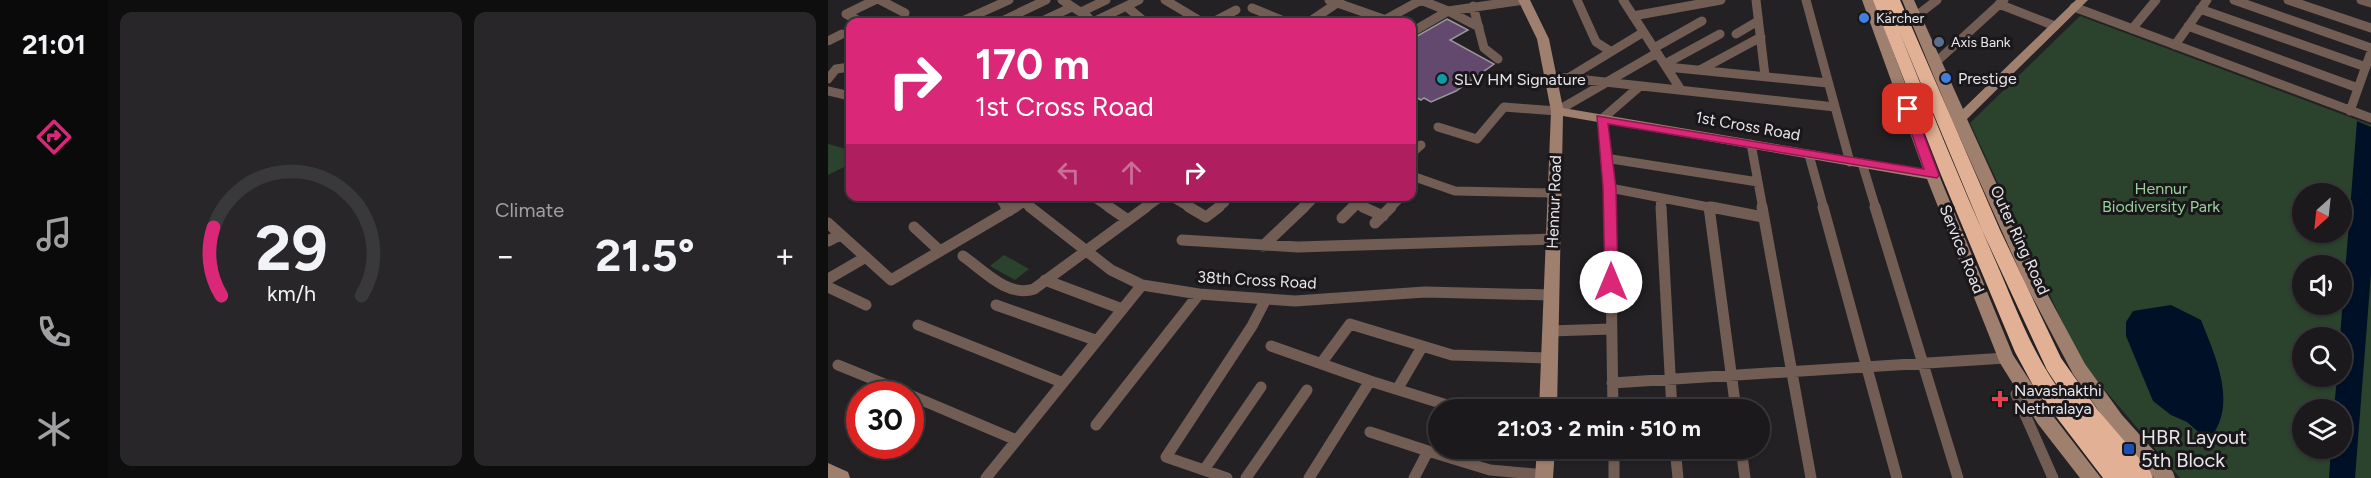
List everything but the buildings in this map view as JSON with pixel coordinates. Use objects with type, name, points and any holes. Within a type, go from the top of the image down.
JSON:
[{"type":"highway","points":[[1880,0],[1945,164],[2025,352],[2042,383],[2117,478]]},
{"type":"highway","name":"Outer Ring Road","points":[[1893,0],[1991,230],[2054,364],[2089,416],[2142,478]]},
{"type":"street","points":[[854,18],[846,14],[878,0],[905,13]]},
{"type":"street","points":[[969,18],[1009,0]]},
{"type":"street","points":[[1008,18],[1046,0]]},
{"type":"street","points":[[1062,0],[1088,17],[1086,18]]},
{"type":"street","points":[[1081,12],[1106,0]]},
{"type":"street","points":[[1104,18],[1139,0]]},
{"type":"street","points":[[1165,0],[1195,18]]},
{"type":"street","points":[[1389,18],[1421,0],[1479,27]]},
{"type":"street","points":[[1416,30],[1448,11],[1524,0]]},
{"type":"street","name":"Hennur Road","points":[[1524,0],[1543,39],[1557,111],[1548,399]]},
{"type":"street","points":[[1577,0],[1596,42],[1610,51]]},
{"type":"street","points":[[1675,0],[1681,7]]},
{"type":"street","points":[[1633,16],[1718,0]]},
{"type":"street","points":[[1756,0],[1765,76]]},
{"type":"street","points":[[1806,0],[1835,107],[1924,363],[1958,478]]},
{"type":"street","name":"Service Road","points":[[1868,0],[1932,175],[2006,358],[2038,423],[2092,478]]},
{"type":"street","points":[[1908,0],[1959,120],[2034,285],[2079,369],[2116,420],[2166,478]]},
{"type":"street","points":[[1916,17],[1936,0]]},
{"type":"street","points":[[2132,29],[2156,0]]},
{"type":"street","points":[[2175,45],[2207,0]]},
{"type":"street","points":[[2234,0],[2371,50],[2350,111]]},
{"type":"street","points":[[2288,0],[2371,28]]},
{"type":"street","points":[[2361,0],[2371,3]]},
{"type":"street","points":[[1315,18],[1336,1],[1377,18]]},
{"type":"street","points":[[1625,1],[1642,33],[1682,90]]},
{"type":"street","points":[[1935,63],[2002,2],[2055,26]]},
{"type":"street","points":[[1959,120],[2078,4],[2132,29],[2371,118]]},
{"type":"street","points":[[1473,6],[1484,48],[1498,59]]},
{"type":"street","points":[[1049,18],[1072,7]]},
{"type":"street","points":[[1127,7],[1140,18]]},
{"type":"street","points":[[1252,8],[1276,18]]},
{"type":"street","points":[[2200,9],[2366,67]]},
{"type":"street","points":[[1221,18],[1236,10]]},
{"type":"street","points":[[1437,127],[1477,139],[1504,107],[1557,111],[1702,21]]},
{"type":"street","points":[[1736,34],[1758,21]]},
{"type":"street","points":[[2188,26],[2358,88]]},
{"type":"street","points":[[1568,78],[1642,33]]},
{"type":"street","points":[[828,41],[842,34]]},
{"type":"street","points":[[1666,66],[1720,34]]},
{"type":"street","points":[[1699,70],[1761,37]]},
{"type":"street","points":[[1666,66],[1828,83]]},
{"type":"street","points":[[828,79],[836,69],[846,68]]},
{"type":"street","points":[[1551,77],[1835,107]]},
{"type":"street","points":[[1613,399],[1610,188],[1602,119],[1640,86]]},
{"type":"street","points":[[829,92],[846,95]]},
{"type":"street","name":"1st Cross Road","points":[[1557,111],[1932,175]]},
{"type":"street","points":[[1751,144],[1811,478]]},
{"type":"street","points":[[1416,149],[1421,145]]},
{"type":"street","points":[[1809,155],[1897,478]]},
{"type":"street","points":[[1605,158],[1758,182]]},
{"type":"street","points":[[1416,177],[1455,191],[1554,193]]},
{"type":"street","points":[[1610,188],[1764,217]]},
{"type":"street","points":[[1660,198],[1671,399]]},
{"type":"street","points":[[1002,201],[1009,211]]},
{"type":"street","points":[[828,224],[891,280],[1026,201]]},
{"type":"street","name":"38th Cross Road","points":[[1031,201],[1083,250],[1111,270],[1142,285],[1199,294],[1295,302],[1425,292],[1551,295]]},
{"type":"street","points":[[1100,201],[1128,219]]},
{"type":"street","points":[[963,256],[1011,290],[1023,293],[1045,280],[1083,250],[1155,201]]},
{"type":"street","points":[[1179,201],[1206,217],[1225,202]]},
{"type":"street","points":[[1263,246],[1311,201]]},
{"type":"street","points":[[1342,218],[1359,201]]},
{"type":"street","points":[[1361,201],[1379,220],[1397,201]]},
{"type":"street","points":[[1709,207],[1735,399]]},
{"type":"street","points":[[914,227],[940,251]]},
{"type":"street","points":[[828,241],[840,235]]},
{"type":"street","points":[[1182,240],[1263,246],[1553,238]]},
{"type":"street","points":[[828,279],[866,257]]},
{"type":"street","points":[[1045,280],[1122,309]]},
{"type":"street","points":[[986,478],[1061,382],[1142,285]]},
{"type":"street","points":[[828,287],[866,305]]},
{"type":"street","points":[[1096,425],[1199,294]]},
{"type":"street","points":[[1227,478],[1166,458],[1252,326],[1266,299]]},
{"type":"street","points":[[996,305],[1095,340]]},
{"type":"street","points":[[1322,362],[1350,324],[1452,355],[1548,358]]},
{"type":"street","points":[[918,325],[1061,382]]},
{"type":"street","points":[[1550,331],[1611,329]]},
{"type":"street","points":[[1271,346],[1322,362],[1370,381],[1430,399]]},
{"type":"street","points":[[1398,388],[1422,347]]},
{"type":"street","points":[[1612,383],[2006,358]]},
{"type":"street","points":[[838,365],[876,381]]},
{"type":"street","points":[[1309,478],[1370,381]]},
{"type":"street","points":[[1204,470],[1262,387]]},
{"type":"street","points":[[1246,478],[1307,390]]},
{"type":"street","points":[[2016,394],[2038,423],[2053,478]]},
{"type":"street","points":[[924,401],[1016,440]]},
{"type":"street","points":[[1370,432],[1428,451],[1414,478]]},
{"type":"street","points":[[1454,459],[1490,470],[1544,477],[1545,459]]},
{"type":"street","points":[[1614,459],[1614,478]]},
{"type":"street","points":[[1676,459],[1678,478]]},
{"type":"street","points":[[1742,459],[1745,478]]},
{"type":"street","points":[[828,472],[841,478]]},
{"type":"green space","name":"Hennur Biodiversity Park","points":[[2080,16],[2371,125],[2371,478],[2180,478],[2081,362],[1970,123]]},
{"type":"green space","points":[[828,144],[846,149],[846,166],[828,175]]},
{"type":"green space","points":[[1004,255],[1029,269],[1015,280],[990,266]]},
{"type":"water","points":[[2357,121],[2371,127],[2371,273],[2355,478],[2329,478],[2330,459],[2352,459],[2352,399],[2335,399],[2336,387],[2352,387],[2352,327],[2341,327],[2342,315],[2352,315],[2352,255],[2346,255],[2347,243],[2352,243],[2352,185]]},
{"type":"water","points":[[2171,305],[2201,320],[2217,363],[2223,393],[2223,408],[2212,436],[2204,437],[2187,422],[2171,415],[2153,401],[2126,336],[2126,322],[2133,311]]},
{"type":"place","name":"Kärcher","points":[[1864,18]]},
{"type":"place","name":"Axis Bank","points":[[1939,42]]},
{"type":"place","name":"Prestige","points":[[1946,78]]},
{"type":"place","name":"SLV HM Signature","points":[[1442,79]]},
{"type":"place","name":"Navashakthi Nethralaya","points":[[2000,399]]},
{"type":"place","name":"HBR Layout 5th Block","points":[[2129,449]]},
{"type":"route","points":[[1611,282],[1610,188],[1602,119],[1932,175],[1908,109]]}]
